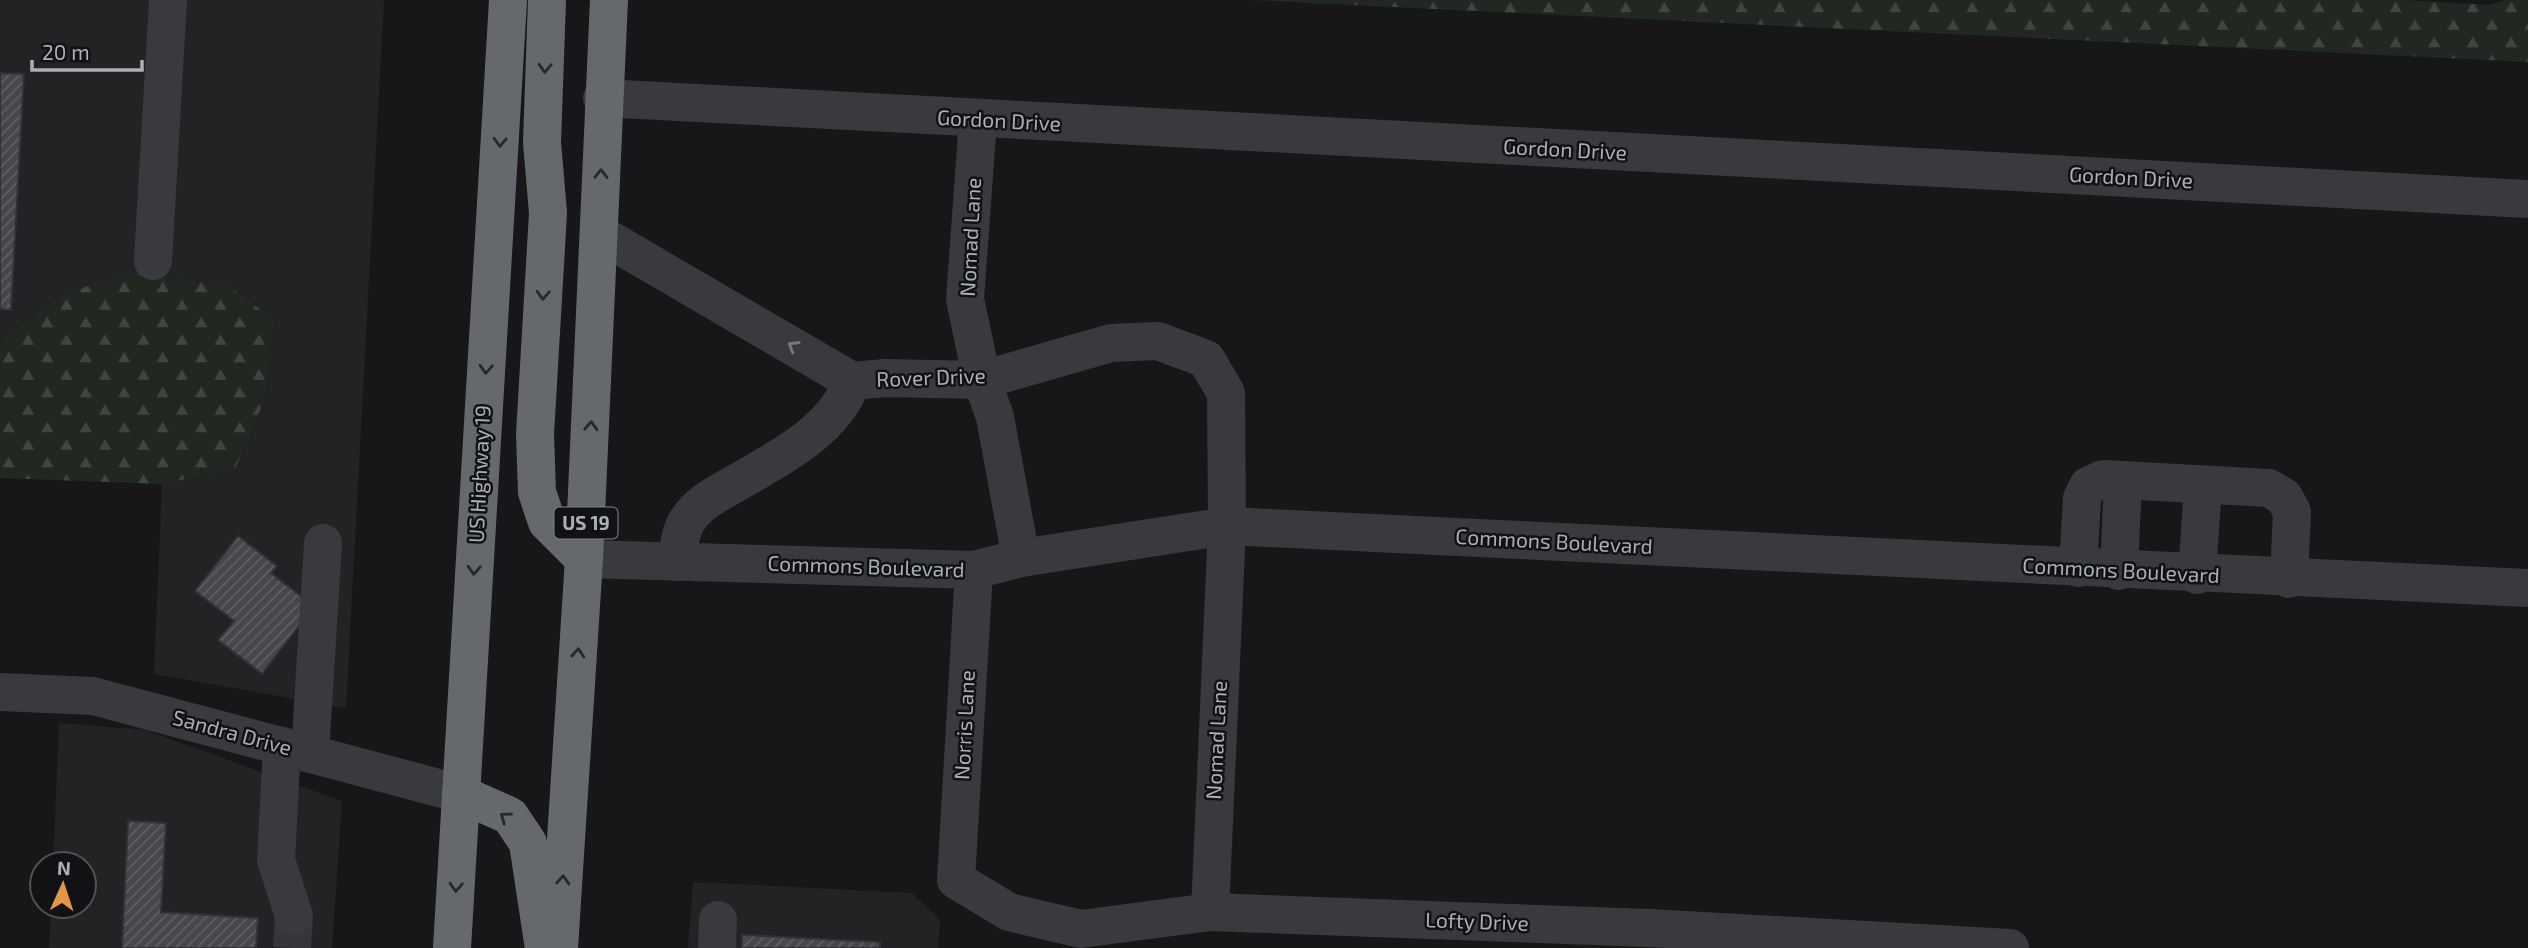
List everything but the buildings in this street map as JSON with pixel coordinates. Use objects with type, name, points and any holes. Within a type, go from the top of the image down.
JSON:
[{"type":"highway","name":"US Highway 19","points":[[452,948],[508,0]]},
{"type":"highway","points":[[547,0],[542,142],[548,213],[535,434],[537,492],[547,522],[584,559]]},
{"type":"highway","name":"US 19","points":[[559,948],[584,559],[608,0]]},
{"type":"highway","points":[[461,794],[510,816],[528,843],[544,948]]},
{"type":"street","points":[[153,261],[168,0]]},
{"type":"street","name":"Gordon Drive","points":[[602,99],[2528,199]]},
{"type":"street","name":"Nomad Lane","points":[[978,120],[965,299],[982,380],[995,417],[1021,558]]},
{"type":"street","name":"Rover Drive","points":[[600,234],[852,381],[885,378],[982,380],[1111,343],[1158,341],[1206,359],[1226,393],[1227,526]]},
{"type":"street","points":[[677,562],[681,534],[689,519],[706,500],[786,453],[833,416],[846,399],[852,381]]},
{"type":"street","points":[[2078,568],[2082,498],[2088,486],[2104,479],[2269,488],[2284,497],[2292,512],[2289,579]]},
{"type":"street","points":[[2119,570],[2123,480]]},
{"type":"street","points":[[2197,575],[2203,485]]},
{"type":"street","name":"Commons Boulevard","points":[[584,559],[974,570],[1021,558],[1227,526],[2197,575],[2528,588]]},
{"type":"street","name":"Nomad Lane","points":[[1210,912],[1227,526]]},
{"type":"street","points":[[294,916],[276,860],[296,750],[323,543]]},
{"type":"street","name":"Norris Lane","points":[[956,880],[974,570]]},
{"type":"street","name":"Sandra Drive","points":[[0,692],[93,696],[461,794]]},
{"type":"street","name":"Lofty Drive","points":[[956,880],[1009,912],[1081,929],[1210,912],[1649,928],[2010,948]]},
{"type":"shaded area","points":[[0,0],[384,0],[346,708],[154,674],[162,484],[235,469],[61,295],[0,340]]},
{"type":"shaded area","points":[[59,723],[145,730],[342,801],[332,948],[49,948],[50,920],[98,920],[98,850],[54,850]]},
{"type":"shaded area","points":[[693,882],[912,893],[940,920],[938,948],[688,948]]},
{"type":"green space","points":[[1249,0],[2404,0],[2489,5],[2505,0],[2528,0],[2528,62]]},
{"type":"green space","points":[[132,272],[229,286],[273,319],[264,401],[235,469],[162,484],[0,478],[0,340],[61,295]]},
{"type":"tunnel","points":[[292,948],[294,916]]}]
